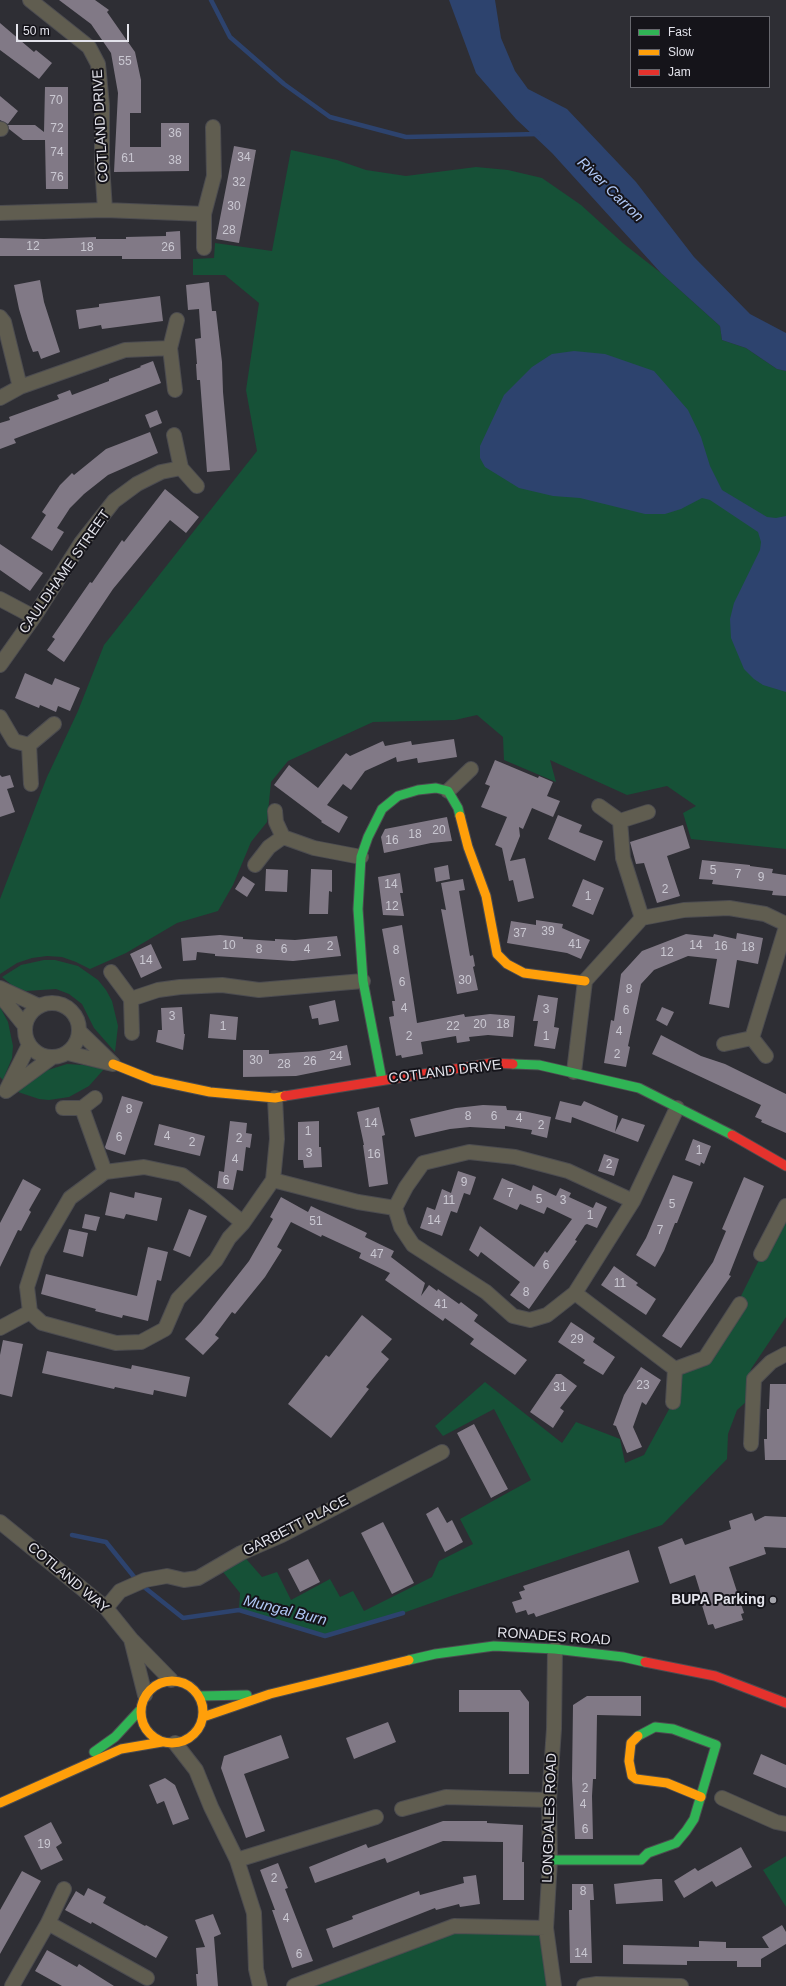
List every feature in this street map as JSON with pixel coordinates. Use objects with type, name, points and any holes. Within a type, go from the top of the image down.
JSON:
[{"type":"street","name":"COTLAND DRIVE","points":[[30,0],[88,47],[98,64],[102,105],[102,164],[105,210]]},
{"type":"street","points":[[204,248],[204,214],[214,176],[213,128]]},
{"type":"street","points":[[0,213],[105,210],[204,214]]},
{"type":"street","points":[[0,317],[4,322],[20,387]]},
{"type":"street","points":[[176,390],[170,348],[177,320]]},
{"type":"street","points":[[0,398],[20,387],[125,350],[170,348]]},
{"type":"street","points":[[174,435],[181,468],[198,486]]},
{"type":"street","name":"CAULDHAME STREET","points":[[0,665],[34,618],[81,543],[114,501],[137,484],[161,472],[181,468]]},
{"type":"street","points":[[0,599],[34,618]]},
{"type":"street","points":[[0,717],[14,741],[29,745]]},
{"type":"street","points":[[29,745],[54,724]]},
{"type":"street","points":[[29,745],[31,784]]},
{"type":"street","points":[[448,791],[471,769]]},
{"type":"street","points":[[382,1080],[363,981],[358,909],[361,857],[368,837],[382,809],[398,796],[418,790],[436,788],[448,791],[458,808],[468,847],[486,896],[497,954],[507,964],[524,973],[585,982]]},
{"type":"street","points":[[599,806],[620,821],[623,858],[642,918]]},
{"type":"street","points":[[275,811],[276,822],[283,837],[314,848],[361,857]]},
{"type":"street","points":[[620,821],[648,812]]},
{"type":"street","points":[[255,865],[268,847],[283,837]]},
{"type":"street","points":[[574,1072],[585,982],[642,918],[684,910],[729,908],[765,914],[786,926],[752,1038]]},
{"type":"street","points":[[111,972],[131,999],[132,1033]]},
{"type":"street","points":[[131,999],[158,990],[180,987],[222,985],[259,990],[363,981]]},
{"type":"street","name":"COTLAND DRIVE","points":[[0,988],[40,1006],[55,1003],[70,1009],[75,1015],[79,1031],[113,1064]]},
{"type":"street","points":[[0,995],[25,1026]]},
{"type":"street","points":[[40,1006],[33,1011],[25,1026],[26,1039],[35,1052],[51,1058],[60,1057],[68,1053],[78,1039],[79,1031]]},
{"type":"street","points":[[724,1044],[752,1038]]},
{"type":"street","points":[[752,1038],[766,1056]]},
{"type":"street","points":[[3,1095],[29,1045]]},
{"type":"street","name":"COTLAND DRIVE","points":[[68,1053],[113,1064],[153,1080],[210,1092],[275,1098],[492,1063],[539,1065],[639,1088],[786,1166]]},
{"type":"street","points":[[3,1095],[51,1058]]},
{"type":"street","points":[[63,1108],[82,1108],[95,1098]]},
{"type":"street","points":[[243,1223],[209,1194],[182,1175],[144,1167],[105,1172],[70,1198],[38,1253],[27,1287],[30,1312],[42,1323],[116,1343],[141,1342],[165,1328],[178,1299],[216,1260],[229,1238],[243,1223],[273,1180],[278,1139],[275,1098]]},
{"type":"street","points":[[82,1108],[105,1172]]},
{"type":"street","points":[[633,1201],[568,1172],[514,1157],[469,1152],[423,1163],[406,1187],[395,1208],[401,1227],[413,1245],[486,1292],[513,1316],[530,1320],[547,1316],[575,1293],[633,1201],[677,1108]]},
{"type":"street","points":[[273,1180],[358,1202],[395,1208]]},
{"type":"street","points":[[761,1254],[786,1206]]},
{"type":"street","points":[[575,1293],[675,1369]]},
{"type":"street","points":[[675,1369],[705,1358],[740,1304]]},
{"type":"street","points":[[0,1328],[30,1312]]},
{"type":"street","points":[[751,1444],[754,1379],[771,1362],[786,1354]]},
{"type":"street","points":[[673,1402],[675,1369]]},
{"type":"street","name":"GARBETT PLACE","points":[[106,1608],[120,1591],[145,1580],[167,1576],[184,1580],[198,1578],[241,1553],[282,1535],[442,1452]]},
{"type":"street","name":"COTLAND WAY","points":[[0,1522],[106,1608],[131,1639],[171,1680]]},
{"type":"street","name":"COTLAND WAY","points":[[131,1639],[145,1695]]},
{"type":"street","name":"RONADES ROAD","points":[[203,1717],[270,1694],[435,1654],[494,1646],[555,1649],[623,1657],[715,1676],[786,1703]]},
{"type":"street","name":"LONGDALES ROAD","points":[[554,1986],[546,1928],[550,1860],[549,1800],[554,1729],[555,1649]]},
{"type":"street","points":[[0,1803],[35,1788],[68,1771],[121,1749],[188,1738],[199,1728],[203,1717],[203,1706],[199,1696],[192,1688],[182,1682],[171,1680],[156,1684],[145,1695],[140,1710],[115,1737],[68,1771]]},
{"type":"street","name":"RONADES ROAD","points":[[199,1696],[270,1694]]},
{"type":"street","points":[[140,1710],[144,1726],[150,1735],[169,1742],[196,1770],[211,1807],[237,1860],[254,1913],[256,1969],[260,1986]]},
{"type":"street","points":[[550,1860],[641,1860],[648,1853],[676,1843],[694,1819],[701,1797],[716,1745],[673,1729],[655,1727],[641,1733],[631,1743],[629,1761],[632,1776],[636,1779],[667,1782],[701,1797]]},
{"type":"street","points":[[402,1809],[446,1797],[549,1800]]},
{"type":"street","points":[[722,1798],[776,1822],[786,1824]]},
{"type":"street","points":[[237,1860],[376,1817]]},
{"type":"street","points":[[12,1986],[48,1923],[64,1888]]},
{"type":"street","points":[[48,1923],[147,1978]]},
{"type":"street","points":[[294,1986],[454,1926],[546,1928]]},
{"type":"street","points":[[584,1986],[597,1984],[681,1986]]},
{"type":"green space","points":[[291,150],[337,160],[366,170],[406,176],[476,167],[508,170],[542,178],[581,205],[624,244],[661,273],[720,326],[722,340],[746,348],[777,369],[786,371],[786,849],[691,839],[683,813],[696,806],[667,786],[627,795],[550,760],[556,782],[504,760],[503,737],[477,715],[455,720],[373,722],[288,761],[271,782],[267,822],[251,842],[233,885],[218,911],[177,923],[126,953],[90,969],[62,957],[47,956],[32,958],[17,963],[0,974],[0,899],[47,777],[78,711],[104,645],[257,451],[246,390],[259,303],[225,275],[193,275],[193,259],[214,258],[215,243],[272,251]]},
{"type":"green space","points":[[44,960],[55,960],[78,966],[98,980],[106,990],[112,1001],[118,1026],[115,1052],[94,1028],[82,1004],[69,994],[56,989],[26,991],[13,986],[2,977],[21,965]]},
{"type":"green space","points":[[0,1007],[8,1022],[13,1046],[12,1058],[3,1080],[0,1077]]},
{"type":"green space","points":[[67,1064],[104,1069],[89,1086],[69,1097],[49,1100],[39,1099],[18,1092],[32,1079],[48,1070]]},
{"type":"green space","points":[[786,1206],[786,1317],[751,1369],[746,1402],[737,1410],[728,1434],[727,1459],[662,1525],[403,1613],[325,1636],[239,1610],[240,1593],[219,1567],[241,1553],[262,1577],[277,1572],[291,1600],[330,1579],[340,1597],[353,1591],[364,1611],[432,1577],[439,1561],[473,1544],[460,1519],[531,1480],[494,1409],[443,1436],[435,1426],[485,1382],[562,1443],[576,1422],[620,1439],[625,1463],[644,1455],[673,1402],[675,1369],[705,1358],[741,1296]]},
{"type":"green space","points":[[786,1856],[786,1907],[763,1870]]},
{"type":"green space","points":[[454,1926],[546,1928],[554,1986],[294,1986]]},
{"type":"water","name":"River Carron","points":[[449,0],[495,0],[501,38],[515,71],[528,89],[567,109],[636,182],[694,257],[750,314],[786,333],[786,371],[777,369],[746,348],[722,340],[720,326],[661,273],[552,153],[516,119],[476,73]]},
{"type":"water","points":[[574,351],[605,354],[654,371],[688,410],[701,437],[710,466],[722,490],[767,517],[776,518],[786,516],[786,692],[763,685],[754,679],[744,669],[731,638],[730,619],[734,603],[760,550],[761,542],[758,532],[710,500],[702,498],[681,509],[665,514],[645,514],[580,498],[553,496],[519,488],[485,467],[480,458],[480,446],[504,395],[532,367],[552,354]]},
{"type":"building","points":[[59,0],[95,0],[109,10],[107,12],[135,52],[141,80],[141,113],[130,113],[130,147],[161,147],[161,123],[189,123],[189,171],[114,172],[118,93],[111,53],[91,24]]},
{"type":"building","points":[[0,23],[34,52],[36,50],[52,63],[39,79],[0,50]]},
{"type":"building","points":[[45,87],[68,87],[68,189],[46,189],[45,140],[23,140],[9,129],[8,125],[35,125],[44,132]]},
{"type":"building","points":[[0,96],[18,111],[8,124],[0,120]]},
{"type":"building","points":[[234,146],[256,150],[239,243],[216,239]]},
{"type":"building","points":[[180,231],[181,259],[122,259],[122,256],[0,256],[0,238],[44,239],[96,237],[96,239],[126,239],[126,237],[166,236],[166,232]]},
{"type":"building","points":[[40,280],[44,302],[60,352],[41,359],[38,351],[33,352],[28,339],[14,285]]},
{"type":"building","points":[[209,282],[212,311],[216,311],[222,362],[223,392],[230,470],[207,472],[200,380],[197,380],[196,364],[195,339],[201,338],[199,309],[188,310],[186,285]]},
{"type":"building","points":[[160,296],[163,321],[102,329],[101,325],[79,329],[76,310],[99,307],[99,304]]},
{"type":"building","points":[[153,361],[161,383],[14,439],[16,443],[0,449],[0,423],[10,420],[9,417],[59,399],[57,395],[70,390],[72,395],[109,381],[109,379]]},
{"type":"building","points":[[157,410],[162,423],[150,428],[145,415]]},
{"type":"building","points":[[150,432],[158,453],[108,475],[84,494],[70,508],[57,528],[64,532],[52,551],[31,538],[46,515],[42,512],[60,485],[72,473],[74,475],[106,449]]},
{"type":"building","points":[[165,489],[199,517],[186,533],[170,520],[113,589],[64,662],[47,650],[55,639],[52,637],[90,582],[92,583],[122,540],[124,542]]},
{"type":"building","points":[[0,544],[43,573],[30,591],[0,570]]},
{"type":"building","points":[[25,673],[52,685],[55,678],[80,688],[70,711],[58,706],[56,712],[40,705],[39,708],[15,698]]},
{"type":"building","points":[[454,739],[457,757],[418,763],[417,758],[397,762],[396,757],[365,771],[351,790],[343,784],[327,805],[348,817],[339,833],[321,822],[322,821],[274,785],[289,765],[318,788],[346,753],[350,756],[383,741],[385,746],[411,741],[412,745]]},
{"type":"building","points":[[495,760],[538,778],[539,776],[553,782],[547,796],[560,801],[553,817],[532,808],[523,829],[519,827],[520,836],[510,861],[525,858],[534,898],[518,902],[513,880],[509,881],[502,848],[495,845],[507,817],[481,807],[490,786],[485,784]]},
{"type":"building","points":[[0,775],[2,777],[10,775],[14,787],[7,789],[15,812],[0,817]]},
{"type":"building","points":[[558,815],[582,825],[579,832],[603,841],[595,861],[548,839]]},
{"type":"building","points":[[447,817],[452,841],[431,843],[384,853],[381,837],[385,829]]},
{"type":"building","points":[[683,825],[690,848],[667,856],[680,896],[657,903],[644,863],[636,864],[630,842]]},
{"type":"building","points":[[702,860],[773,869],[772,873],[786,875],[786,896],[772,895],[773,891],[712,884],[713,880],[699,879]]},
{"type":"building","points":[[448,865],[450,879],[436,882],[434,868]]},
{"type":"building","points":[[266,869],[288,870],[287,892],[265,891]]},
{"type":"building","points":[[311,869],[332,870],[332,892],[329,891],[328,914],[309,914]]},
{"type":"building","points":[[400,873],[403,893],[400,893],[404,916],[383,915],[378,877]]},
{"type":"building","points":[[243,876],[255,884],[247,897],[235,889]]},
{"type":"building","points":[[463,879],[465,890],[459,891],[470,956],[473,955],[475,966],[473,967],[478,990],[457,994],[441,909],[446,910],[441,883]]},
{"type":"building","points":[[583,879],[604,888],[593,915],[572,906]]},
{"type":"building","points":[[536,920],[563,924],[562,928],[590,940],[581,959],[567,953],[507,943],[511,921],[536,925]]},
{"type":"building","points":[[402,925],[417,1023],[464,1014],[465,1017],[490,1014],[515,1016],[513,1037],[488,1035],[469,1037],[470,1041],[457,1043],[456,1036],[421,1042],[423,1054],[402,1058],[401,1055],[396,1056],[389,1017],[394,1016],[392,1001],[395,1001],[382,929]]},
{"type":"building","points":[[737,933],[763,938],[758,964],[737,960],[729,1008],[709,1004],[717,959],[688,956],[654,970],[641,984],[628,1046],[630,1047],[626,1067],[604,1063],[611,1020],[614,1021],[621,974],[642,951],[686,934],[713,937],[714,934],[736,939]]},
{"type":"building","points":[[220,935],[243,937],[243,939],[275,941],[275,939],[295,940],[337,936],[341,956],[293,961],[215,956],[215,954],[197,952],[196,960],[183,961],[181,938]]},
{"type":"building","points":[[151,944],[162,968],[141,978],[130,954]]},
{"type":"building","points":[[538,995],[558,998],[554,1027],[559,1028],[555,1049],[534,1046],[538,1021],[533,1021]]},
{"type":"building","points":[[335,1000],[339,1021],[319,1025],[318,1018],[312,1019],[309,1006]]},
{"type":"building","points":[[182,1007],[185,1034],[183,1050],[156,1042],[158,1030],[162,1030],[161,1008]]},
{"type":"building","points":[[662,1007],[674,1012],[667,1026],[656,1020]]},
{"type":"building","points":[[210,1014],[238,1017],[236,1040],[208,1038]]},
{"type":"building","points":[[661,1035],[701,1056],[725,1064],[786,1094],[786,1133],[761,1122],[762,1120],[755,1117],[761,1105],[652,1054]]},
{"type":"building","points":[[347,1045],[351,1065],[296,1076],[243,1077],[243,1050],[269,1050],[269,1054],[319,1051]]},
{"type":"building","points":[[122,1096],[143,1102],[125,1155],[106,1149],[105,1147]]},
{"type":"building","points":[[560,1101],[581,1106],[584,1101],[618,1116],[615,1132],[622,1118],[645,1125],[638,1142],[572,1117],[571,1123],[555,1119]]},
{"type":"building","points":[[483,1105],[506,1106],[507,1110],[523,1111],[551,1117],[547,1138],[531,1134],[532,1130],[505,1126],[505,1129],[470,1127],[450,1129],[415,1137],[410,1119],[456,1108]]},
{"type":"building","points":[[379,1107],[385,1135],[382,1136],[388,1184],[369,1187],[364,1145],[357,1112]]},
{"type":"building","points":[[230,1121],[247,1123],[246,1133],[252,1134],[250,1148],[246,1147],[243,1171],[237,1170],[233,1190],[217,1188],[219,1171],[224,1172]]},
{"type":"building","points":[[319,1121],[319,1147],[321,1147],[322,1167],[304,1168],[303,1160],[298,1160],[298,1122]]},
{"type":"building","points":[[159,1124],[205,1136],[200,1156],[154,1145]]},
{"type":"building","points":[[693,1139],[711,1146],[704,1164],[701,1162],[700,1166],[685,1160]]},
{"type":"building","points":[[604,1154],[619,1159],[614,1176],[598,1171]]},
{"type":"building","points":[[458,1171],[476,1177],[470,1195],[464,1193],[457,1213],[451,1211],[442,1236],[420,1228],[427,1207],[435,1210],[442,1189],[451,1193]]},
{"type":"building","points":[[673,1175],[693,1182],[677,1223],[675,1223],[664,1251],[655,1267],[636,1255],[646,1238]]},
{"type":"building","points":[[744,1177],[764,1186],[729,1275],[731,1276],[681,1348],[662,1336],[713,1262],[726,1231],[722,1229]]},
{"type":"building","points":[[502,1178],[531,1191],[533,1185],[556,1196],[560,1188],[571,1193],[569,1197],[593,1208],[596,1202],[607,1207],[597,1228],[587,1224],[585,1225],[575,1240],[577,1241],[529,1309],[510,1295],[520,1282],[481,1252],[478,1257],[469,1250],[480,1226],[534,1267],[545,1251],[547,1253],[572,1219],[547,1207],[544,1214],[520,1204],[517,1210],[493,1199]]},
{"type":"building","points":[[23,1179],[41,1189],[29,1210],[31,1212],[21,1231],[18,1230],[0,1267],[0,1223]]},
{"type":"building","points":[[110,1192],[134,1198],[135,1192],[162,1198],[157,1221],[126,1214],[124,1219],[105,1215]]},
{"type":"building","points":[[281,1197],[308,1212],[311,1206],[367,1233],[365,1237],[394,1251],[391,1257],[425,1283],[421,1296],[429,1285],[437,1291],[438,1289],[459,1304],[461,1302],[478,1315],[474,1321],[527,1360],[515,1375],[470,1344],[474,1339],[445,1318],[443,1321],[385,1280],[390,1273],[359,1258],[361,1253],[322,1235],[321,1237],[291,1222],[277,1247],[282,1250],[265,1277],[235,1314],[232,1312],[215,1335],[219,1338],[203,1355],[185,1339],[201,1322],[249,1261],[273,1219],[270,1217]]},
{"type":"building","points":[[189,1209],[207,1216],[190,1257],[173,1250]]},
{"type":"building","points":[[85,1214],[100,1217],[96,1231],[82,1228]]},
{"type":"building","points":[[69,1229],[88,1233],[83,1257],[63,1252]]},
{"type":"building","points":[[148,1247],[168,1252],[161,1281],[157,1280],[148,1321],[123,1315],[122,1318],[95,1311],[96,1309],[41,1294],[46,1274],[137,1296]]},
{"type":"building","points":[[614,1266],[638,1283],[636,1285],[656,1299],[646,1315],[601,1285]]},
{"type":"building","points":[[362,1315],[392,1339],[381,1352],[389,1359],[366,1387],[369,1389],[331,1438],[288,1404],[326,1355],[329,1357]]},
{"type":"building","points":[[571,1322],[595,1338],[593,1342],[615,1357],[603,1375],[583,1363],[585,1360],[558,1342]]},
{"type":"building","points":[[3,1340],[23,1344],[12,1397],[0,1394],[0,1355]]},
{"type":"building","points":[[47,1351],[131,1369],[132,1365],[190,1377],[186,1397],[154,1390],[153,1395],[115,1387],[114,1389],[42,1373]]},
{"type":"building","points":[[641,1367],[661,1380],[646,1405],[642,1402],[633,1427],[642,1447],[627,1453],[616,1426],[613,1425],[624,1395]]},
{"type":"building","points":[[556,1374],[561,1374],[577,1386],[560,1408],[564,1411],[553,1428],[530,1412]]},
{"type":"building","points":[[770,1384],[786,1384],[786,1460],[765,1460],[764,1439],[767,1439],[767,1409],[769,1409]]},
{"type":"building","points":[[474,1424],[508,1489],[491,1498],[457,1433]]},
{"type":"building","points":[[438,1507],[447,1523],[452,1520],[463,1542],[445,1552],[426,1514]]},
{"type":"building","points":[[752,1513],[755,1521],[765,1516],[786,1517],[786,1548],[764,1547],[766,1554],[729,1567],[744,1613],[741,1614],[743,1620],[715,1629],[713,1624],[708,1625],[701,1602],[703,1601],[695,1575],[670,1584],[658,1547],[682,1538],[685,1545],[731,1529],[729,1521]]},
{"type":"building","points":[[383,1522],[414,1583],[392,1594],[361,1533]]},
{"type":"building","points":[[629,1550],[639,1582],[536,1617],[534,1613],[528,1615],[526,1610],[516,1613],[512,1602],[522,1599],[519,1592],[525,1590],[523,1586]]},
{"type":"building","points":[[308,1559],[320,1582],[300,1592],[288,1569]]},
{"type":"building","points":[[459,1690],[520,1690],[529,1702],[529,1774],[509,1774],[509,1712],[459,1712]]},
{"type":"building","points":[[587,1696],[641,1696],[641,1716],[597,1715],[596,1779],[593,1779],[592,1796],[593,1839],[575,1839],[572,1779],[573,1705]]},
{"type":"building","points":[[388,1722],[396,1742],[354,1759],[346,1738]]},
{"type":"building","points":[[281,1735],[289,1758],[244,1774],[265,1831],[246,1838],[221,1768],[224,1756]]},
{"type":"building","points":[[761,1754],[786,1765],[786,1788],[753,1774]]},
{"type":"building","points":[[165,1778],[175,1785],[189,1819],[173,1825],[164,1801],[157,1804],[149,1785]]},
{"type":"building","points":[[443,1821],[487,1821],[487,1823],[523,1825],[522,1862],[524,1862],[524,1900],[503,1900],[503,1842],[443,1841],[387,1863],[385,1858],[315,1883],[309,1867],[366,1844],[368,1848]]},
{"type":"building","points":[[51,1822],[62,1843],[56,1847],[63,1860],[41,1870],[24,1836]]},
{"type":"building","points":[[741,1847],[752,1867],[716,1887],[712,1881],[684,1898],[674,1881],[695,1868],[698,1871]]},
{"type":"building","points":[[278,1863],[288,1888],[285,1889],[313,1961],[292,1968],[272,1910],[275,1910],[260,1870]]},
{"type":"building","points":[[22,1871],[41,1881],[0,1954],[0,1910]]},
{"type":"building","points":[[476,1875],[480,1904],[460,1907],[459,1904],[436,1910],[435,1908],[333,1948],[326,1929],[353,1919],[352,1916],[419,1891],[420,1895],[464,1883],[463,1877]]},
{"type":"building","points":[[662,1879],[663,1901],[616,1904],[614,1884]]},
{"type":"building","points":[[572,1884],[593,1884],[594,1900],[590,1900],[592,1963],[570,1963],[569,1910],[572,1910]]},
{"type":"building","points":[[88,1888],[106,1897],[103,1903],[168,1937],[156,1958],[92,1922],[91,1924],[65,1910],[76,1891],[84,1896]]},
{"type":"building","points":[[213,1914],[221,1934],[214,1937],[218,1986],[197,1986],[196,1974],[198,1974],[196,1948],[205,1947],[195,1920]]},
{"type":"building","points":[[782,1925],[786,1932],[786,1944],[761,1959],[761,1967],[737,1967],[737,1961],[687,1961],[687,1965],[623,1964],[623,1945],[699,1947],[699,1941],[726,1942],[726,1948],[769,1948],[762,1937]]},
{"type":"building","points":[[47,1950],[77,1967],[79,1964],[114,1986],[62,1986],[35,1971]]},
{"type":"waterway","points":[[211,0],[230,37],[284,84],[330,117],[406,137],[538,134]]},
{"type":"waterway","name":"Mungal Burn","points":[[72,1535],[106,1542],[139,1583],[183,1618],[239,1610],[325,1636],[403,1613]]},
{"type":"traffic: fast","points":[[382,1080],[363,981],[358,909],[361,857],[368,837],[382,809],[398,796],[418,790],[436,788],[448,791],[458,808],[460,816]]},
{"type":"traffic: fast","points":[[513,1064],[539,1065],[639,1088],[732,1135]]},
{"type":"traffic: fast","points":[[409,1660],[435,1654],[494,1646],[555,1649],[623,1657],[645,1662]]},
{"type":"traffic: fast","points":[[199,1696],[247,1695]]},
{"type":"traffic: fast","points":[[94,1752],[115,1737],[140,1710]]},
{"type":"traffic: fast","points":[[550,1860],[641,1860],[648,1853],[676,1843],[686,1831],[694,1819],[716,1745],[673,1729],[655,1727],[638,1736]]},
{"type":"traffic: slow","points":[[460,816],[468,847],[486,896],[497,954],[507,964],[524,973],[585,981]]},
{"type":"traffic: slow","points":[[113,1064],[153,1080],[210,1092],[275,1098],[285,1096]]},
{"type":"traffic: slow","points":[[203,1717],[270,1694],[409,1660]]},
{"type":"traffic: slow","points":[[172,1681],[184,1683],[194,1690],[201,1700],[203,1712],[201,1724],[194,1734],[184,1741],[172,1743],[160,1741],[150,1734],[143,1724],[141,1712],[143,1700],[150,1690],[160,1683],[172,1681]]},
{"type":"traffic: slow","points":[[638,1736],[631,1743],[629,1761],[632,1776],[636,1779],[667,1783],[701,1797]]},
{"type":"traffic: slow","points":[[0,1803],[121,1749],[162,1742]]},
{"type":"traffic: jam","points":[[285,1096],[492,1063],[513,1064]]},
{"type":"traffic: jam","points":[[732,1135],[786,1166]]},
{"type":"traffic: jam","points":[[645,1662],[715,1676],[786,1703]]},
{"type":"place","name":"BUPA Parking","points":[[773,1600]]}]
